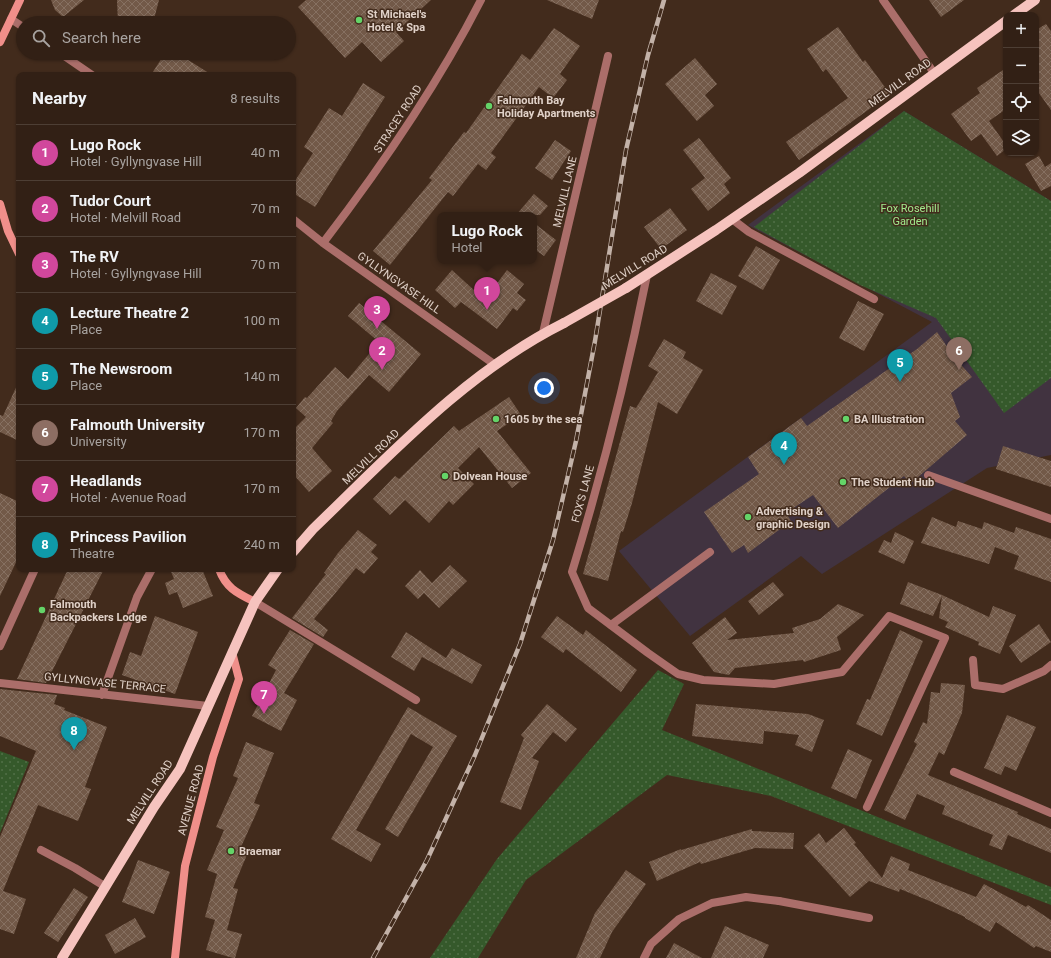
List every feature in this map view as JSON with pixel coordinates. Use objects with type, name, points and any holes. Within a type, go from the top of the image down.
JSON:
[{"type":"main road","points":[[1018,12],[1035,0]]},
{"type":"main road","name":"MELVILL ROAD","points":[[296,549],[313,529],[407,438],[450,399],[494,364],[543,334],[626,288],[732,219],[799,173],[1003,23]]},
{"type":"main road","name":"MELVILL ROAD","points":[[62,958],[154,807],[180,769],[255,602],[276,572]]},
{"type":"street","points":[[0,42],[20,0]]},
{"type":"street","name":"STRACEY ROAD","points":[[323,243],[375,175],[446,63],[481,0]]},
{"type":"street","points":[[883,0],[934,73]]},
{"type":"street","points":[[11,19],[16,22]]},
{"type":"street","name":"MELVILL LANE","points":[[543,334],[608,56]]},
{"type":"street","points":[[70,60],[88,72]]},
{"type":"street","points":[[0,204],[8,231],[16,248]]},
{"type":"street","points":[[732,219],[749,232],[874,299]]},
{"type":"street","name":"GYLLYNGVASE HILL","points":[[296,221],[323,243],[494,364]]},
{"type":"street","name":"FOX'S LANE","points":[[647,274],[638,318],[594,498],[572,572],[588,608],[678,674],[703,680],[774,684],[842,672],[889,616],[945,638],[867,807]]},
{"type":"street","points":[[928,475],[1051,519]]},
{"type":"street","points":[[611,625],[710,552]]},
{"type":"street","points":[[0,646],[34,572]]},
{"type":"street","points":[[102,695],[137,597],[150,572]]},
{"type":"street","points":[[220,572],[223,581],[233,590],[416,700]]},
{"type":"street","name":"AVENUE ROAD","points":[[176,958],[185,866],[213,757],[239,679],[232,652]]},
{"type":"street","points":[[973,660],[975,685],[1003,688],[1044,671],[1051,665]]},
{"type":"street","name":"GYLLYNGVASE TERRACE","points":[[0,683],[208,706]]},
{"type":"street","points":[[954,772],[1051,813]]},
{"type":"street","points":[[41,850],[106,887]]},
{"type":"street","points":[[644,958],[651,944],[679,919],[712,903],[746,897],[780,901],[869,918]]},
{"type":"shaded area","points":[[904,111],[1051,201],[1051,455],[987,468],[822,574],[801,556],[690,636],[619,551],[932,322],[748,225]]},
{"type":"green space","name":"Fox Rosehill Garden","points":[[904,111],[1051,201],[1051,378],[1004,413],[936,318],[860,285],[754,227]]},
{"type":"green space","points":[[658,670],[684,684],[662,730],[1051,887],[1051,905],[771,796],[667,775],[526,880],[478,958],[430,958],[497,859]]},
{"type":"green space","points":[[0,751],[29,762],[0,833]]},
{"type":"building","points":[[51,0],[84,0],[64,16],[62,16],[55,10]]},
{"type":"building","points":[[117,0],[159,0],[155,16],[118,16]]},
{"type":"building","name":"St Michael's Hotel & Spa","points":[[306,0],[431,0],[396,32],[404,41],[381,62],[362,42],[345,58],[298,7]]},
{"type":"building","points":[[547,0],[599,0],[592,19]]},
{"type":"building","points":[[929,0],[964,0],[941,17]]},
{"type":"building","points":[[1046,24],[1051,31],[1051,110],[1039,93],[1039,28]]},
{"type":"building","points":[[838,27],[863,62],[865,60],[890,94],[799,160],[786,142],[848,98],[826,69],[823,72],[807,49]]},
{"type":"building","points":[[554,28],[580,46],[560,74],[567,80],[553,98],[539,87],[491,153],[496,157],[486,170],[478,164],[453,196],[448,192],[390,265],[373,251],[432,180],[429,178],[464,132],[466,133],[522,54],[530,60]]},
{"type":"building","points":[[695,58],[717,84],[705,95],[714,106],[697,121],[665,84]]},
{"type":"building","points":[[161,60],[188,60],[207,72],[153,72]]},
{"type":"building","points":[[1003,70],[1003,111],[989,121],[1003,141],[1003,151],[997,156],[981,134],[971,141],[951,114],[980,93],[977,88]]},
{"type":"building","points":[[363,83],[385,97],[315,207],[296,195],[296,179],[313,153],[304,147],[329,108],[342,116]]},
{"type":"building","points":[[699,138],[731,178],[724,184],[730,193],[708,211],[691,189],[705,178],[683,150]]},
{"type":"building","points":[[555,140],[571,151],[552,180],[535,168]]},
{"type":"building","points":[[1039,156],[1045,167],[1051,163],[1051,186],[1041,191],[1025,164]]},
{"type":"building","points":[[534,194],[548,206],[540,215],[537,215],[537,212],[519,212]]},
{"type":"building","points":[[670,208],[687,230],[661,249],[644,227]]},
{"type":"building","points":[[537,225],[556,240],[544,256],[537,251]]},
{"type":"building","points":[[756,246],[780,260],[763,290],[738,276]]},
{"type":"building","points":[[452,270],[476,292],[478,290],[487,297],[507,270],[524,284],[517,293],[526,300],[517,311],[513,308],[497,329],[461,302],[455,308],[435,290]]},
{"type":"building","points":[[711,273],[737,286],[722,315],[696,301]]},
{"type":"building","points":[[858,301],[884,314],[864,351],[839,338]]},
{"type":"building","points":[[359,303],[421,354],[389,392],[369,375],[337,411],[331,421],[333,423],[312,448],[332,471],[309,492],[296,477],[296,427],[306,417],[296,408],[335,367],[348,379],[379,342],[348,316]]},
{"type":"building","points":[[937,332],[955,358],[972,377],[951,393],[960,417],[955,421],[967,435],[910,484],[904,476],[838,528],[813,495],[786,513],[791,521],[748,553],[744,545],[732,553],[704,512],[759,474],[748,457],[801,418],[807,426],[917,349]]},
{"type":"building","points":[[664,339],[686,352],[683,358],[703,370],[677,414],[658,402],[632,503],[623,532],[621,531],[608,581],[583,574],[630,406],[636,408],[658,372],[648,366]]},
{"type":"building","points":[[16,388],[16,440],[0,432],[0,415],[3,416]]},
{"type":"building","points":[[509,397],[521,415],[497,431],[531,473],[512,488],[479,447],[458,468],[474,484],[453,505],[449,501],[429,523],[405,500],[390,515],[373,499],[395,476],[399,479],[454,426],[459,431]]},
{"type":"building","points":[[1003,446],[1051,461],[1051,487],[996,469]]},
{"type":"building","points":[[0,493],[16,501],[16,562],[0,596]]},
{"type":"building","points":[[932,517],[956,527],[958,521],[982,529],[984,522],[1014,533],[1016,527],[1051,539],[1051,582],[1014,569],[1019,556],[995,547],[989,564],[921,543]]},
{"type":"building","points":[[358,530],[377,545],[371,552],[378,558],[364,574],[356,568],[314,619],[328,630],[323,637],[292,618],[326,574],[324,573],[338,553]]},
{"type":"building","points":[[895,532],[914,541],[904,564],[878,552],[884,540],[891,543]]},
{"type":"building","points":[[450,565],[467,581],[439,608],[424,593],[418,599],[405,586],[420,570],[432,583]]},
{"type":"building","points":[[67,572],[102,572],[46,683],[17,679]]},
{"type":"building","points":[[171,572],[203,572],[213,596],[183,608],[177,592],[169,595],[165,583],[174,579]]},
{"type":"building","points":[[773,582],[784,595],[759,615],[748,601]]},
{"type":"building","points":[[908,582],[942,595],[989,617],[993,606],[1016,615],[1000,654],[978,645],[979,642],[945,627],[948,622],[939,618],[942,596],[933,616],[900,604]]},
{"type":"building","points":[[838,604],[864,615],[837,637],[841,650],[804,662],[803,660],[735,668],[729,675],[714,672],[692,643],[725,617],[737,633],[727,640],[794,633],[792,628],[820,619]]},
{"type":"building","points":[[155,616],[198,632],[175,694],[122,675],[130,652],[141,656]]},
{"type":"building","points":[[557,616],[583,635],[586,630],[637,670],[621,692],[566,649],[563,653],[541,637]]},
{"type":"building","points":[[1039,624],[1051,642],[1021,663],[1009,646]]},
{"type":"building","points":[[290,630],[314,644],[284,693],[297,700],[281,731],[252,716],[276,670],[268,665]]},
{"type":"building","points":[[900,630],[923,641],[882,736],[856,724],[867,699],[870,700]]},
{"type":"building","points":[[406,632],[446,658],[452,648],[482,665],[472,684],[422,657],[414,671],[391,657]]},
{"type":"building","points":[[941,683],[965,685],[962,713],[944,755],[939,752],[928,775],[1018,812],[1017,814],[1051,829],[1051,853],[1008,835],[1002,850],[989,845],[993,835],[942,814],[945,806],[917,794],[905,820],[884,810],[917,744],[914,742],[923,722],[927,724],[931,692],[940,693]]},
{"type":"building","points":[[0,689],[57,695],[54,704],[65,708],[64,710],[107,727],[85,787],[91,789],[78,821],[38,805],[3,891],[26,899],[14,934],[0,929],[0,837],[36,751],[0,736]]},
{"type":"building","points":[[547,704],[577,729],[566,742],[553,732],[532,758],[539,761],[521,810],[500,802],[524,738],[521,735]]},
{"type":"building","points":[[696,704],[808,714],[824,720],[812,752],[795,745],[799,735],[764,731],[763,744],[692,736]]},
{"type":"building","points":[[408,707],[457,736],[398,837],[385,829],[433,747],[411,734],[356,830],[381,844],[371,862],[331,839]]},
{"type":"building","points":[[1007,715],[1036,727],[1016,771],[1005,766],[1001,775],[984,768]]},
{"type":"building","points":[[246,742],[274,753],[254,803],[260,805],[241,847],[249,850],[233,888],[238,889],[227,930],[242,934],[235,958],[233,958],[206,950],[215,920],[205,917],[217,874],[207,870],[224,830],[216,827],[238,778],[233,776]]},
{"type":"building","points":[[848,749],[872,760],[856,799],[831,788]]},
{"type":"building","points":[[844,828],[856,843],[854,844],[882,878],[891,856],[910,864],[908,870],[976,897],[984,884],[1026,907],[1028,905],[1051,920],[1051,952],[1036,946],[1034,948],[996,922],[990,932],[965,917],[900,889],[899,892],[869,881],[850,897],[804,846],[819,833],[826,843]]},
{"type":"building","points":[[752,829],[752,831],[794,833],[793,849],[755,848],[701,864],[700,862],[657,881],[649,862],[681,849]]},
{"type":"building","points":[[138,860],[170,872],[154,914],[122,902]]},
{"type":"building","points":[[626,870],[646,884],[612,932],[600,958],[576,958],[595,913]]},
{"type":"building","points":[[74,888],[88,897],[58,942],[44,933]]},
{"type":"building","points":[[135,918],[146,937],[115,954],[105,935]]},
{"type":"building","points":[[725,926],[769,945],[763,958],[711,958]]},
{"type":"building","points":[[674,943],[702,958],[666,958]]},
{"type":"railway","points":[[373,958],[427,860],[475,755],[520,644],[553,540],[576,441],[595,341],[626,150],[648,55],[664,0]]},
{"type":"place","name":"St Michael's Hotel & Spa","points":[[359,20]]},
{"type":"place","name":"Falmouth Bay Holiday Apartments","points":[[489,106]]},
{"type":"place","name":"Lugo Rock","points":[[487,310]]},
{"type":"place","name":"The RV","points":[[377,329]]},
{"type":"place","name":"Tudor Court","points":[[382,370]]},
{"type":"place","name":"Falmouth University","points":[[959,370]]},
{"type":"place","name":"The Newsroom","points":[[900,382]]},
{"type":"place","name":"1605 by the sea","points":[[496,419]]},
{"type":"place","name":"BA Illustration","points":[[846,419]]},
{"type":"place","name":"Lecture Theatre 2","points":[[784,465]]},
{"type":"place","name":"Dolvean House","points":[[445,476]]},
{"type":"place","name":"The Student Hub","points":[[843,482]]},
{"type":"place","name":"Advertising & graphic Design","points":[[748,517]]},
{"type":"place","name":"Falmouth Backpackers Lodge","points":[[42,610]]},
{"type":"place","name":"Headlands","points":[[264,714]]},
{"type":"place","name":"Princess Pavilion","points":[[74,750]]},
{"type":"place","name":"Braemar","points":[[231,851]]}]
